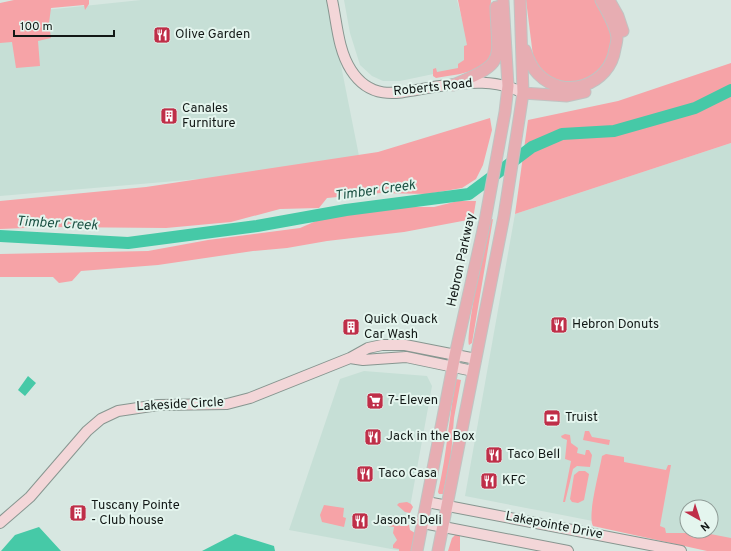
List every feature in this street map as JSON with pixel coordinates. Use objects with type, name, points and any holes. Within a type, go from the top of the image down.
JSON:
[{"type":"main road","name":"Roberts Road","points":[[332,0],[342,48],[347,62],[355,75],[370,88],[381,92],[406,93],[439,86],[488,82],[508,86],[523,93]]},
{"type":"main road","points":[[453,85],[480,74],[489,68],[496,60],[500,50],[496,0]]},
{"type":"main road","name":"Hebron Parkway","points":[[417,551],[454,360],[485,221],[505,112],[508,86],[503,0]]},
{"type":"main road","points":[[438,551],[504,216],[523,93],[520,0]]},
{"type":"main road","points":[[522,37],[530,63],[537,74],[547,82],[572,88],[590,83],[602,75],[610,65],[615,53],[617,38],[613,22],[601,0]]},
{"type":"main road","points":[[523,93],[574,95],[594,88],[611,74],[618,61],[623,38],[618,16],[609,0]]},
{"type":"main road","name":"Lakeside Circle","points":[[0,523],[30,497],[87,431],[101,419],[118,411],[158,405],[227,404],[250,398],[350,358],[368,348],[382,345],[405,345],[454,360],[473,371]]},
{"type":"main road","name":"Lakeside Circle","points":[[454,360],[476,359]]},
{"type":"main road","name":"Lakepointe Drive","points":[[427,502],[448,504],[552,527],[681,551]]},
{"type":"main road","name":"Lakepointe Drive","points":[[423,523],[443,528],[518,540],[568,551]]},
{"type":"shaded area","points":[[14,0],[89,0],[89,4],[85,10],[84,5],[51,8],[49,23],[51,38],[38,41],[40,66],[16,68],[12,42],[0,43],[0,3]]},
{"type":"shaded area","points":[[141,0],[328,0],[359,156],[211,178],[0,196],[0,42],[36,11]]},
{"type":"shaded area","points":[[344,0],[457,0],[469,46],[467,67],[400,81],[383,81],[372,76],[360,65],[350,33]]},
{"type":"shaded area","points":[[458,0],[491,0],[494,43],[492,53],[488,61],[473,70],[436,78],[433,76],[433,69],[436,68],[437,72],[458,68],[458,64],[464,60],[464,46],[467,45]]},
{"type":"shaded area","points":[[526,0],[598,0],[613,32],[613,49],[602,67],[588,79],[571,83],[558,82],[543,73],[533,56]]},
{"type":"shaded area","points":[[731,63],[731,143],[515,214],[528,120],[618,101]]},
{"type":"shaded area","points":[[490,118],[492,130],[483,165],[476,179],[462,188],[427,194],[381,193],[327,198],[319,208],[280,209],[231,222],[166,228],[50,227],[0,229],[0,201],[146,187],[378,152]]},
{"type":"shaded area","points":[[731,143],[731,548],[685,539],[719,539],[719,499],[679,499],[679,538],[465,496],[515,214]]},
{"type":"shaded area","points":[[458,201],[476,201],[473,219],[404,232],[327,241],[287,248],[253,251],[158,265],[81,271],[72,281],[59,283],[53,277],[0,277],[0,254],[148,251],[208,240],[300,228],[323,218],[352,212],[409,207],[434,207]]},
{"type":"shaded area","points":[[493,219],[472,343],[469,345],[470,325],[483,245],[488,221]]},
{"type":"shaded area","points":[[364,371],[427,376],[432,386],[402,551],[289,530],[340,379]]},
{"type":"shaded area","points":[[28,376],[36,383],[25,396],[18,390]]},
{"type":"shaded area","points":[[456,379],[461,380],[454,418],[451,456],[443,494],[439,494],[438,492],[444,464]]},
{"type":"shaded area","points":[[585,431],[589,431],[592,437],[610,440],[609,445],[583,440]]},
{"type":"shaded area","points":[[565,434],[570,435],[571,443],[578,448],[577,453],[585,455],[586,450],[589,450],[592,455],[590,467],[577,466],[573,469],[565,502],[563,502],[571,461],[565,459],[567,440],[561,436]]},
{"type":"shaded area","points":[[606,454],[624,457],[624,462],[666,470],[668,465],[671,465],[660,526],[665,528],[666,533],[679,533],[679,539],[719,539],[719,536],[731,538],[731,551],[707,551],[593,526],[592,513],[594,492],[602,456]]},
{"type":"shaded area","points":[[579,471],[585,471],[589,474],[584,500],[578,503],[572,502],[570,499],[574,475]]},
{"type":"shaded area","points":[[407,502],[413,507],[410,513],[405,512],[397,505],[399,503]]},
{"type":"shaded area","points":[[324,505],[344,508],[343,517],[346,518],[344,527],[322,522],[320,515]]},
{"type":"shaded area","points":[[392,521],[409,525],[410,530],[415,533],[412,551],[399,551],[399,549],[393,548],[393,545],[397,540],[393,533],[394,527],[388,526]]},
{"type":"shaded area","points":[[39,527],[61,551],[1,551],[15,535]]},
{"type":"shaded area","points":[[235,534],[274,546],[275,551],[202,551]]},
{"type":"shaded area","points":[[455,535],[460,535],[460,551],[448,551],[452,538]]},
{"type":"waterway","name":"Timber Creek","points":[[0,236],[128,243],[257,226],[346,210],[469,194],[532,147],[562,134],[614,131],[695,108],[731,90]]},
{"type":"place","name":"Olive Garden","points":[[162,35]]},
{"type":"place","name":"Canales Furniture","points":[[169,116]]},
{"type":"place","name":"Hebron Donuts","points":[[559,325]]},
{"type":"place","name":"Quick Quack Car Wash","points":[[351,327]]},
{"type":"place","name":"7-Eleven","points":[[375,401]]},
{"type":"place","name":"Truist","points":[[552,418]]},
{"type":"place","name":"Jack in the Box","points":[[373,437]]},
{"type":"place","name":"Taco Bell","points":[[494,455]]},
{"type":"place","name":"Taco Casa","points":[[365,474]]},
{"type":"place","name":"KFC","points":[[489,481]]},
{"type":"place","name":"Tuscany Pointe - Club house","points":[[78,513]]},
{"type":"place","name":"Jason's Deli","points":[[360,521]]}]
